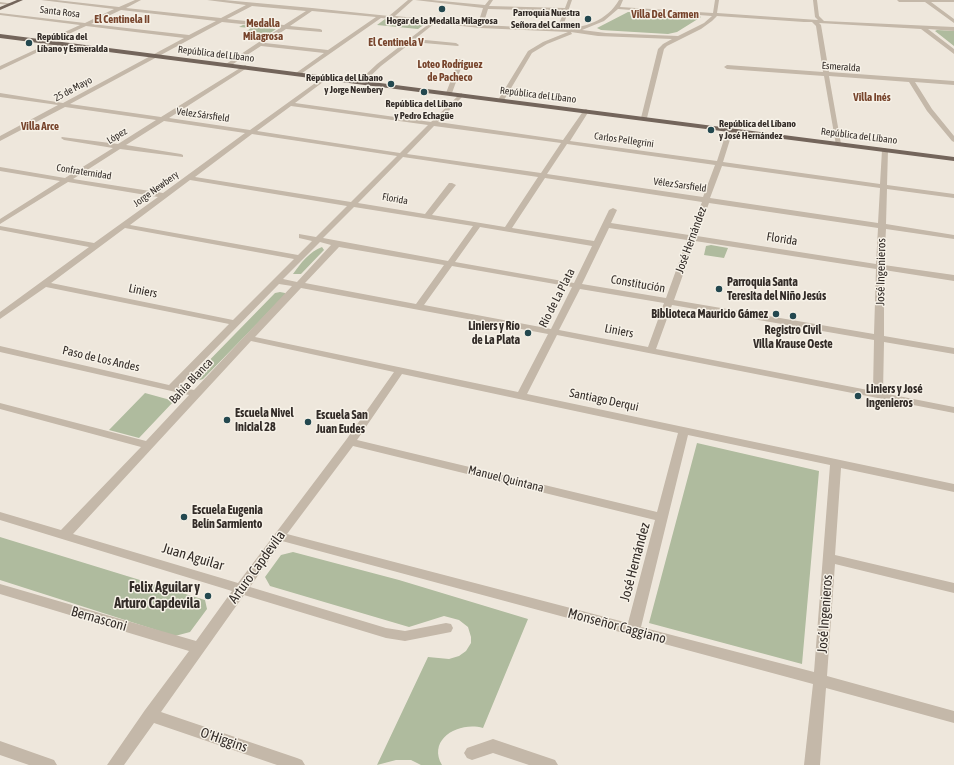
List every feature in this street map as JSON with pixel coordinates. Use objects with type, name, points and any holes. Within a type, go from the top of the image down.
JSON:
[{"type":"main road","points":[[0,9],[21,0]]},
{"type":"main road","name":"República del Líbano","points":[[0,36],[954,158]]},
{"type":"street","points":[[43,0],[320,31]]},
{"type":"street","points":[[47,42],[138,0]]},
{"type":"street","points":[[209,0],[480,26],[596,32],[604,34]]},
{"type":"street","name":"25 de Mayo","points":[[0,139],[258,0]]},
{"type":"street","points":[[391,17],[411,0]]},
{"type":"street","points":[[417,0],[486,7],[566,10]]},
{"type":"street","points":[[480,26],[486,7],[491,0]]},
{"type":"street","points":[[570,0],[566,10],[571,31]]},
{"type":"street","points":[[501,100],[530,52],[539,45],[608,17],[618,8],[621,0]]},
{"type":"street","points":[[644,118],[660,51],[663,46],[702,26],[715,14],[717,0]]},
{"type":"street","points":[[815,0],[817,21],[838,144]]},
{"type":"street","points":[[926,0],[954,21]]},
{"type":"street","points":[[899,1],[954,1]]},
{"type":"street","points":[[0,3],[12,4]]},
{"type":"street","points":[[618,8],[954,29]]},
{"type":"street","points":[[228,65],[312,9]]},
{"type":"street","name":"Santa Rosa","points":[[0,14],[189,37]]},
{"type":"street","points":[[298,74],[381,16]]},
{"type":"street","points":[[360,82],[435,21]]},
{"type":"street","points":[[923,28],[954,52]]},
{"type":"street","points":[[571,31],[596,32]]},
{"type":"street","points":[[571,31],[678,38]]},
{"type":"street","points":[[410,40],[456,46]]},
{"type":"street","points":[[0,68],[54,43]]},
{"type":"street","points":[[260,44],[330,52]]},
{"type":"street","points":[[449,93],[461,60]]},
{"type":"street","name":"López","points":[[0,222],[245,67]]},
{"type":"street","name":"Esmeralda","points":[[727,67],[954,83]]},
{"type":"street","name":"Jorge Newbery","points":[[0,316],[325,78]]},
{"type":"street","points":[[911,80],[929,110],[954,140]]},
{"type":"street","name":"Velez Sársfield","points":[[0,95],[402,155]]},
{"type":"street","name":"Bahía Blanca","points":[[170,389],[461,95]]},
{"type":"street","name":"Carlos Pellegrini","points":[[291,104],[954,196]]},
{"type":"street","points":[[507,229],[586,111]]},
{"type":"street","name":"José Hernández","points":[[651,351],[730,130]]},
{"type":"street","points":[[64,138],[181,156]]},
{"type":"street","name":"José Ingenieros","points":[[878,394],[880,266],[885,186],[885,150]]},
{"type":"street","name":"Vélez Sarsfield","points":[[402,155],[954,237]]},
{"type":"street","name":"Confraternidad","points":[[0,169],[165,196]]},
{"type":"street","name":"Florida","points":[[190,178],[355,203],[597,244]]},
{"type":"street","points":[[426,216],[452,185]]},
{"type":"street","name":"Río de La Plata","points":[[520,396],[577,286],[613,210]]},
{"type":"street","points":[[418,307],[479,224]]},
{"type":"street","name":"Florida","points":[[606,225],[954,278]]},
{"type":"street","points":[[124,226],[301,258]]},
{"type":"street","points":[[0,228],[97,246]]},
{"type":"street","name":"Constitución","points":[[302,236],[318,241],[954,351]]},
{"type":"street","name":"Bahía Blanca","points":[[64,535],[337,244]]},
{"type":"street","name":"Liniers","points":[[278,281],[554,332],[954,410]]},
{"type":"street","name":"Liniers","points":[[45,284],[235,323]]},
{"type":"street","name":"Santiago Derqui","points":[[248,338],[954,488]]},
{"type":"street","name":"Paso de Los Andes","points":[[0,349],[196,394]]},
{"type":"street","name":"Arturo Capdevila","points":[[115,765],[241,588],[350,442],[400,370]]},
{"type":"street","points":[[0,406],[148,445]]},
{"type":"street","name":"José Hernández","points":[[633,630],[684,431]]},
{"type":"street","name":"Manuel Quintana","points":[[350,442],[662,517]]},
{"type":"street","name":"José Ingenieros","points":[[812,765],[820,680],[836,463]]},
{"type":"street","name":"Juan Aguilar","points":[[0,516],[386,633],[405,636],[446,628]]},
{"type":"street","name":"Monseñor Caggiano","points":[[279,536],[954,717]]},
{"type":"street","points":[[829,558],[954,588]]},
{"type":"street","name":"Bernasconi","points":[[0,589],[198,648]]},
{"type":"street","name":"O'Higgins","points":[[150,715],[297,765]]},
{"type":"street","points":[[472,752],[493,746],[550,765]]},
{"type":"street","points":[[0,748],[49,765]]},
{"type":"green space","points":[[628,12],[701,17],[677,32],[668,34],[601,30],[597,28]]},
{"type":"green space","points":[[385,19],[425,24],[418,29],[377,25]]},
{"type":"green space","points":[[243,25],[276,29],[269,34],[247,31],[251,28],[239,27]]},
{"type":"green space","points":[[935,31],[954,31],[954,46]]},
{"type":"green space","points":[[711,245],[728,248],[724,258],[704,255],[706,246]]},
{"type":"green space","points":[[322,247],[324,250],[301,274],[293,274],[309,255]]},
{"type":"green space","points":[[275,293],[285,293],[285,295],[203,379],[197,381],[193,380],[193,377]]},
{"type":"green space","points":[[145,393],[174,401],[139,438],[109,430]]},
{"type":"green space","points":[[697,443],[819,471],[802,664],[649,623]]},
{"type":"green space","points":[[0,537],[205,600],[207,609],[190,632],[175,636],[0,580]]},
{"type":"green space","points":[[293,552],[399,580],[528,619],[483,728],[464,727],[448,734],[442,740],[439,747],[438,756],[442,765],[421,765],[411,760],[396,760],[377,765],[428,657],[449,659],[459,656],[466,651],[471,643],[468,627],[459,620],[444,616],[409,627],[270,586],[265,577],[281,555]]},
{"type":"place","name":"Hogar de la Medalla Milagrosa","points":[[442,9]]},
{"type":"place","name":"Parroquia Nuestra Señora del Carmen","points":[[588,19]]},
{"type":"place","name":"República del Líbano y Esmeralda","points":[[29,43]]},
{"type":"place","name":"República del Líbano y Jorge Newbery","points":[[391,84]]},
{"type":"place","name":"República del Líbano y Pedro Echagüe","points":[[424,92]]},
{"type":"place","name":"República del Líbano y José Hernández","points":[[711,130]]},
{"type":"place","name":"Parroquia Santa Teresita del Niño Jesús","points":[[719,289]]},
{"type":"place","name":"Biblioteca Mauricio Gámez","points":[[776,314]]},
{"type":"place","name":"Registro Civil Villa Krause Oeste","points":[[793,316]]},
{"type":"place","name":"Liniers y Río de La Plata","points":[[528,333]]},
{"type":"place","name":"Liniers y José Ingenieros","points":[[858,396]]},
{"type":"place","name":"Escuela Nivel Inicial 28","points":[[227,420]]},
{"type":"place","name":"Escuela San Juan Eudes","points":[[308,422]]},
{"type":"place","name":"Escuela Eugenia Belín Sarmiento","points":[[184,517]]},
{"type":"place","name":"Felix Aguilar y Arturo Capdevila","points":[[208,596]]},
{"type":"district","name":"Villa Del Carmen","points":[[665,15]]},
{"type":"district","name":"El Centinela II","points":[[122,20]]},
{"type":"district","name":"Medalla Milagrosa","points":[[263,30]]},
{"type":"district","name":"El Centinela V","points":[[396,43]]},
{"type":"district","name":"Loteo Rodríguez de Pacheco","points":[[450,71]]},
{"type":"district","name":"Villa Inés","points":[[872,98]]},
{"type":"district","name":"Villa Arce","points":[[40,127]]}]
